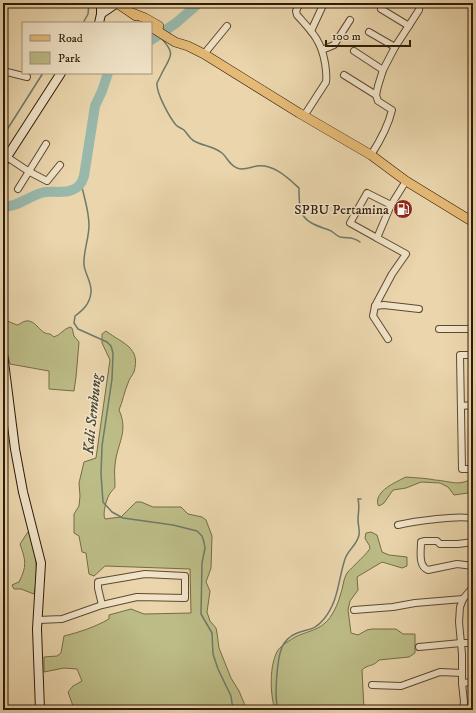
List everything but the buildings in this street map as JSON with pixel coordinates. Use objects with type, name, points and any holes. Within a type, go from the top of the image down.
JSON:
[{"type":"main road","points":[[99,22],[101,3]]},
{"type":"main road","points":[[101,14],[117,3],[144,21]]},
{"type":"main road","points":[[152,26],[204,54],[304,116],[371,155],[406,181],[473,222]]},
{"type":"main road","points":[[152,28],[177,40]]},
{"type":"main road","points":[[5,160],[60,74]]},
{"type":"main road","points":[[3,354],[15,449],[23,492],[41,562],[38,620],[40,710]]},
{"type":"street","points":[[300,3],[296,11],[297,15],[320,43],[327,76],[326,82],[304,116]]},
{"type":"street","points":[[311,31],[324,3]]},
{"type":"street","points":[[371,155],[382,137],[392,110],[378,101],[376,95],[383,70],[395,47],[419,10],[420,3]]},
{"type":"street","points":[[381,9],[409,26]]},
{"type":"street","points":[[322,50],[334,45],[350,20]]},
{"type":"street","points":[[204,54],[227,26]]},
{"type":"street","points":[[369,32],[395,47]]},
{"type":"street","points":[[354,52],[383,70]]},
{"type":"street","points":[[3,71],[27,77]]},
{"type":"street","points":[[344,75],[376,95]]},
{"type":"street","points":[[18,189],[46,144]]},
{"type":"street","points":[[5,160],[47,181],[60,164]]},
{"type":"street","points":[[377,238],[391,205],[406,181]]},
{"type":"street","points":[[388,339],[373,316],[375,306],[392,274],[406,254],[350,223],[368,194],[391,205]]},
{"type":"street","points":[[375,306],[419,309]]},
{"type":"street","points":[[438,329],[473,329]]},
{"type":"street","points":[[473,354],[460,355],[462,469],[473,469]]},
{"type":"street","points":[[460,406],[473,405]]},
{"type":"street","points":[[398,525],[410,522],[442,519],[467,517],[473,519]]},
{"type":"street","points":[[473,542],[458,544],[440,544],[437,541],[421,542],[422,563],[428,570],[457,564],[473,566]]},
{"type":"street","points":[[38,620],[62,619],[102,605],[137,597],[185,598],[185,576],[145,574],[98,582],[102,605]]},
{"type":"street","points":[[463,710],[464,702],[459,622],[460,607],[463,598],[473,587]]},
{"type":"street","points":[[354,610],[393,607],[463,598]]},
{"type":"street","points":[[419,647],[473,643]]},
{"type":"street","points":[[372,685],[401,686],[440,672],[462,673]]},
{"type":"street","points":[[462,683],[473,682]]},
{"type":"green space","points":[[5,320],[17,325],[27,321],[32,322],[44,332],[54,337],[70,327],[72,328],[74,336],[79,342],[74,391],[49,389],[49,371],[10,364],[8,356],[3,357],[3,347],[5,347],[3,322]]},
{"type":"green space","points":[[106,331],[133,351],[136,364],[134,372],[128,382],[119,410],[122,418],[123,431],[116,457],[115,487],[109,494],[104,517],[105,519],[121,517],[136,502],[141,502],[153,507],[181,507],[188,514],[202,517],[206,520],[212,536],[211,568],[206,582],[210,591],[207,612],[210,621],[216,628],[219,648],[231,678],[239,691],[247,710],[71,710],[73,706],[68,692],[73,686],[82,681],[77,669],[64,668],[44,672],[44,657],[57,656],[61,653],[64,636],[82,631],[109,619],[109,615],[131,609],[144,614],[191,613],[190,569],[105,566],[94,576],[89,574],[86,553],[82,552],[79,536],[74,533],[74,514],[79,506],[79,483],[84,462],[96,458],[110,360],[102,343],[102,334]]},
{"type":"green space","points":[[406,477],[454,483],[468,481],[473,478],[473,490],[468,493],[454,495],[448,487],[440,483],[421,482],[406,488],[393,490],[384,503],[379,506],[379,495],[382,491]]},
{"type":"green space","points":[[28,532],[32,533],[36,564],[34,594],[21,589],[14,589],[12,585],[19,582],[23,572],[25,563],[20,544]]},
{"type":"green space","points":[[371,532],[377,535],[382,552],[389,555],[407,557],[407,566],[402,568],[382,562],[357,577],[358,590],[350,601],[348,610],[351,633],[358,635],[372,629],[396,629],[403,634],[415,634],[415,653],[409,657],[379,660],[375,664],[362,670],[364,709],[367,710],[275,710],[271,680],[273,663],[278,650],[295,637],[322,626],[330,617],[338,603],[347,573],[370,548],[365,538],[366,533]]},
{"type":"waterway","points":[[84,22],[88,14],[89,3]]},
{"type":"waterway","name":"Kali Sembung","points":[[152,39],[176,23],[199,3]]},
{"type":"waterway","points":[[161,38],[169,48],[170,56],[157,83],[157,87],[164,105],[176,125],[184,130],[194,141],[222,153],[232,165],[237,168],[245,169],[263,166],[280,172],[299,188],[301,212],[308,220],[313,224],[343,238],[352,238],[360,242]]},
{"type":"waterway","points":[[3,136],[42,74]]},
{"type":"waterway","name":"Kali Sembung","points":[[3,207],[18,204],[41,193],[68,191],[77,188],[80,185],[84,176],[95,106],[108,74]]},
{"type":"waterway","name":"Kali Sembung","points":[[81,183],[89,220],[84,265],[91,292],[88,303],[75,316],[74,323],[78,329],[107,342],[111,346],[113,353],[112,379],[102,446],[101,474],[103,502],[112,512],[123,518],[173,525],[197,531],[202,536],[205,548],[202,563],[201,614],[212,633],[213,654],[218,669],[231,696],[233,710]]},
{"type":"waterway","points":[[278,710],[276,696],[277,678],[282,647],[293,635],[317,626],[324,619],[333,605],[345,559],[358,539],[358,499],[361,499]]},
{"type":"place","name":"SPBU Pertamina","points":[[403,209]]}]
